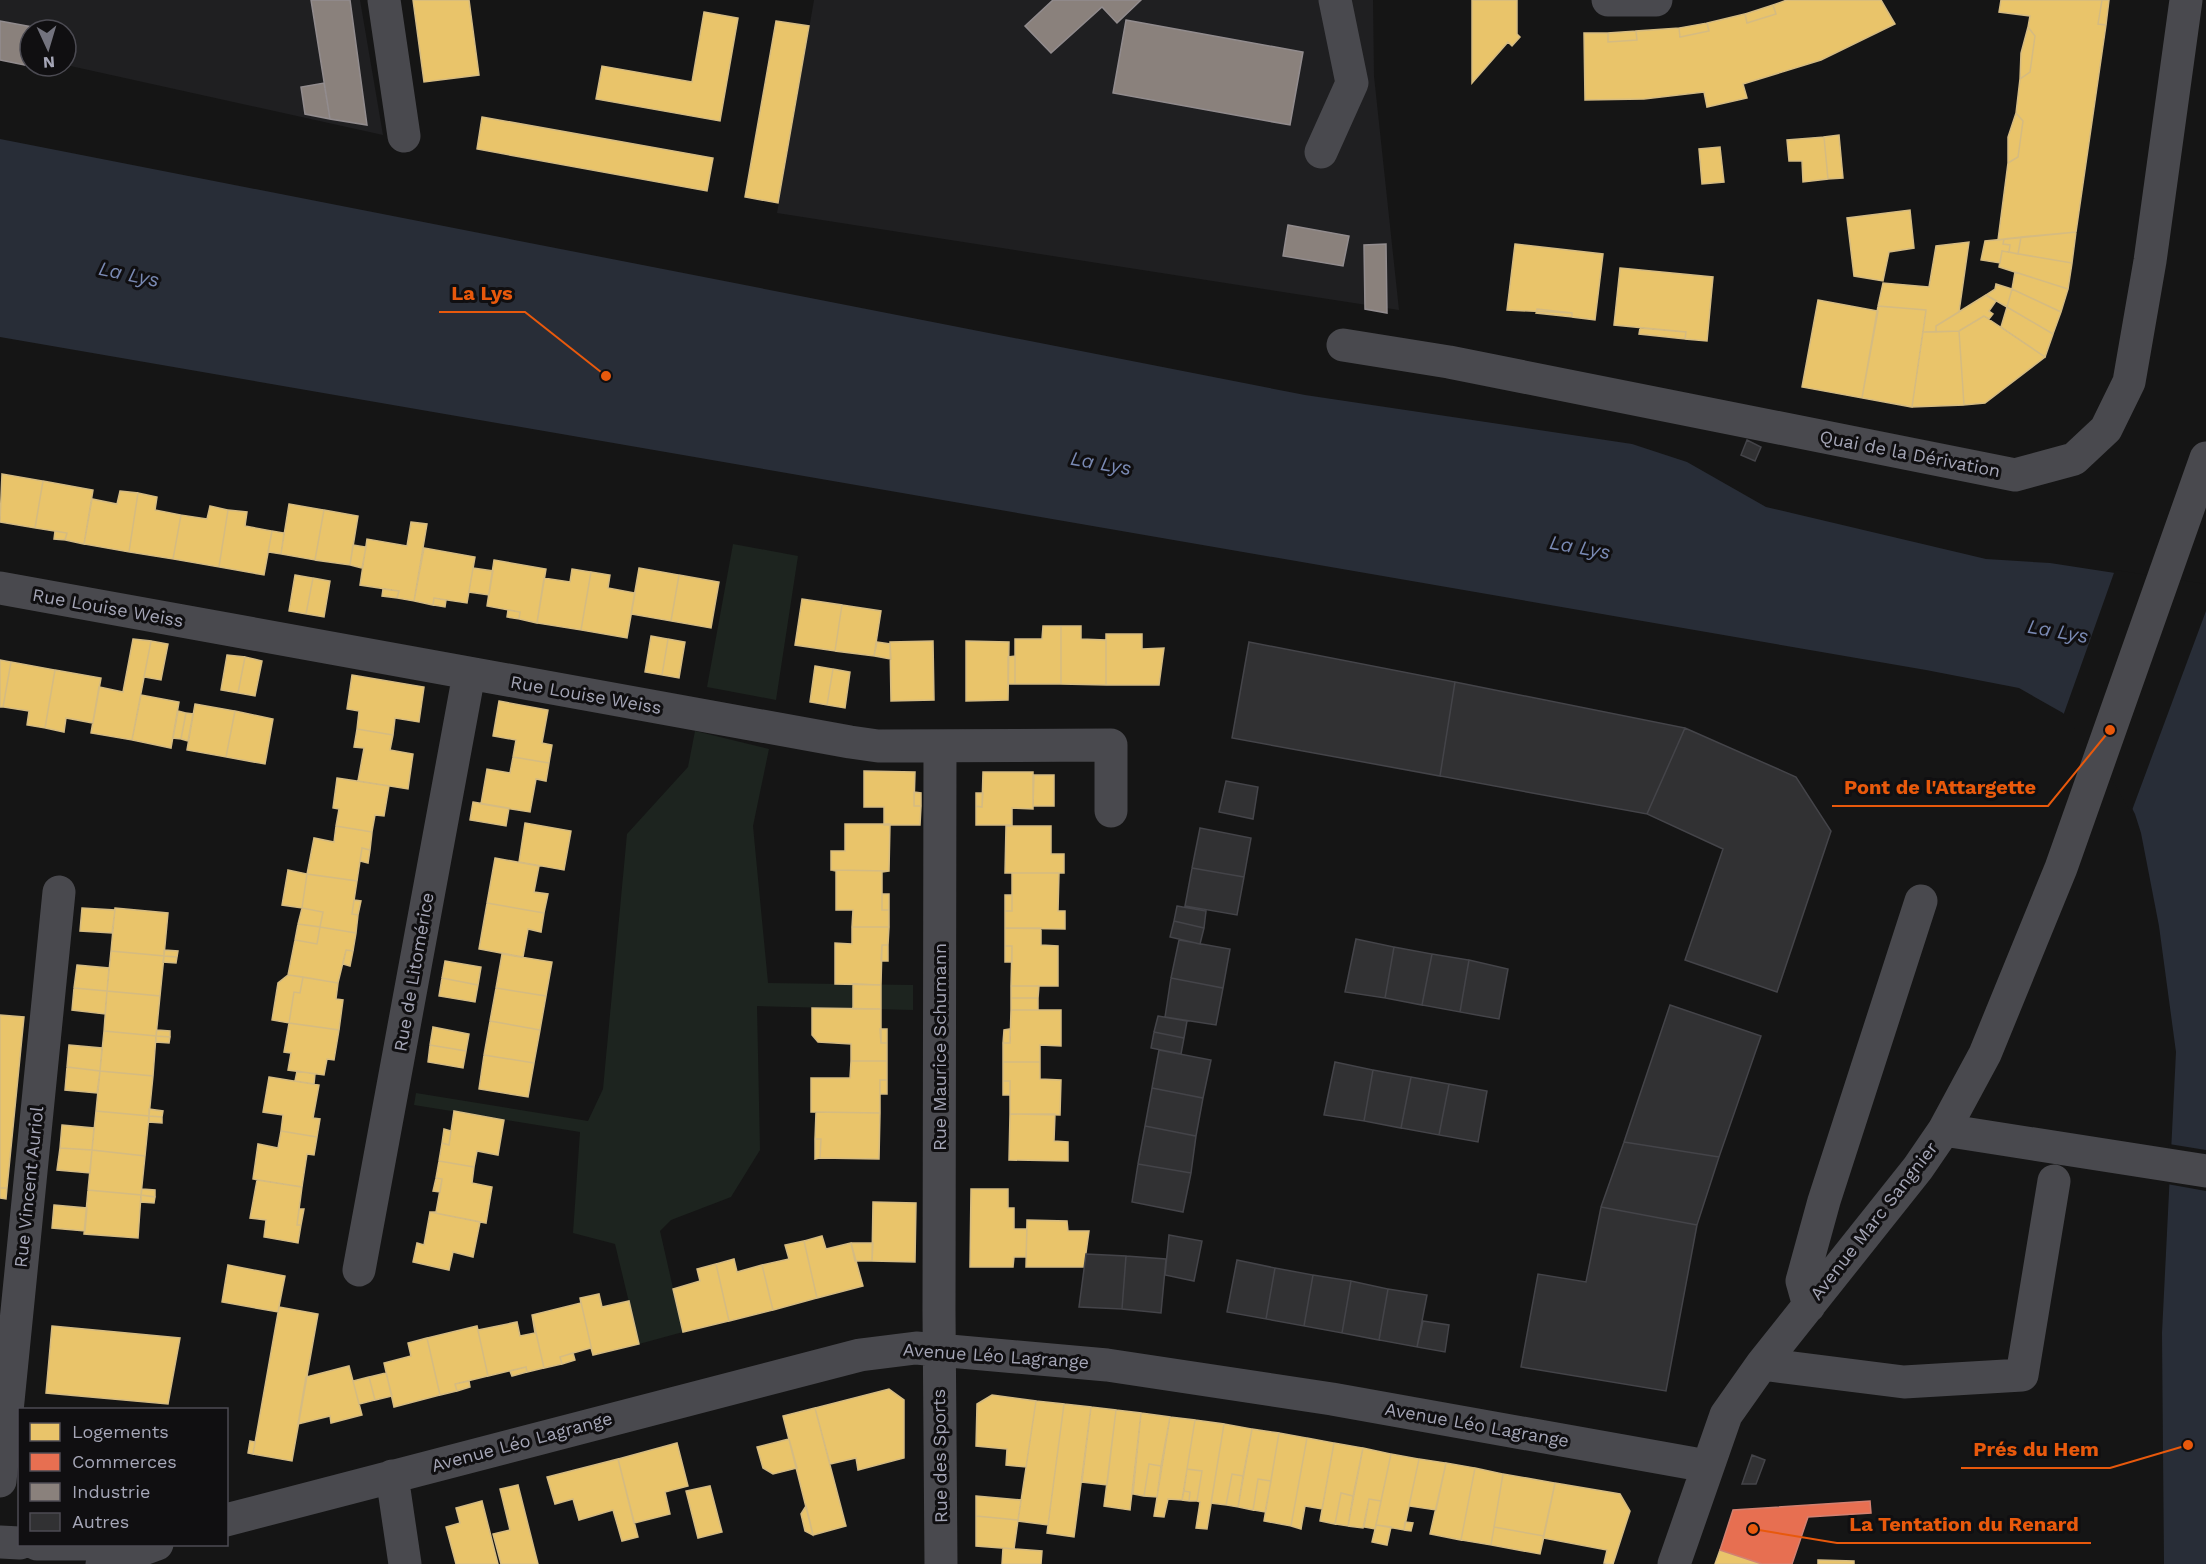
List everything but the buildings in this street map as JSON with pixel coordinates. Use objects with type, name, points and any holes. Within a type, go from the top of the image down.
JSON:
[{"type":"street","points":[[384,0],[404,136]]},
{"type":"street","points":[[1321,152],[1352,83],[1335,0]]},
{"type":"street","points":[[1608,0],[1656,0]]},
{"type":"street","name":"Quai de la Dérivation","points":[[1343,345],[1449,362],[2015,475],[2074,459],[2106,429],[2129,382],[2150,261],[2186,0]]},
{"type":"street","name":"Avenue Marc Sangnier","points":[[1674,1564],[1726,1415],[1762,1364],[1918,1168],[1944,1130],[1985,1054],[2061,868],[2206,458]]},
{"type":"street","name":"Rue Louise Weiss","points":[[0,588],[878,746],[1111,745],[1111,811]]},
{"type":"street","name":"Rue de Litomérice","points":[[359,1270],[470,674]]},
{"type":"street","name":"Rue Maurice Schumann","points":[[939,1349],[940,746]]},
{"type":"street","name":"Rue Vincent Auriol","points":[[0,1481],[59,892]]},
{"type":"street","points":[[1809,1306],[1802,1281],[1824,1201],[1921,901]]},
{"type":"street","points":[[1944,1130],[2206,1171]]},
{"type":"street","points":[[1762,1364],[1904,1382],[2022,1375],[2054,1181]]},
{"type":"street","name":"Avenue Léo Lagrange","points":[[228,1519],[860,1355],[903,1348],[939,1349],[1107,1365],[1224,1381],[1707,1466]]},
{"type":"street","name":"Rue des Sports","points":[[939,1349],[941,1564]]},
{"type":"street","points":[[392,1476],[405,1564]]},
{"type":"street","points":[[0,1542],[18,1543]]},
{"type":"street","points":[[102,1564],[154,1546]]},
{"type":"shaded area","points":[[0,0],[360,0],[383,135],[78,68],[78,18],[18,18],[18,38],[0,50]]},
{"type":"shaded area","points":[[814,0],[1373,0],[1374,76],[1399,310],[777,213]]},
{"type":"shaded area","points":[[733,544],[798,556],[776,700],[707,687]]},
{"type":"shaded area","points":[[695,731],[769,749],[753,826],[768,983],[913,985],[913,1010],[757,1006],[760,1150],[731,1197],[671,1220],[660,1231],[683,1332],[639,1344],[615,1244],[573,1233],[580,1132],[414,1105],[416,1093],[588,1121],[603,1089],[627,834],[688,767]]},
{"type":"water","points":[[0,139],[1305,395],[1632,444],[1687,462],[1766,507],[1986,559],[2050,563],[2206,587],[2206,1564],[2164,1564],[2162,1333],[2176,1052],[2159,926],[2141,833],[2135,814],[2113,771],[2099,751],[2063,713],[2019,688],[1926,670],[0,337]]},
{"type":"pier","points":[[2115,570],[2206,584],[2206,611],[2131,813],[2097,753],[2063,716]]},
{"type":"pier","points":[[2169,1144],[2206,1150],[2206,1191],[2167,1184]]},
{"type":"place","name":"La Lys","points":[[606,376]]},
{"type":"place","name":"Pont de l'Attargette","points":[[2110,730]]},
{"type":"place","name":"Prés du Hem","points":[[2188,1445]]},
{"type":"place","name":"La Tentation du Renard","points":[[1753,1529]]}]
